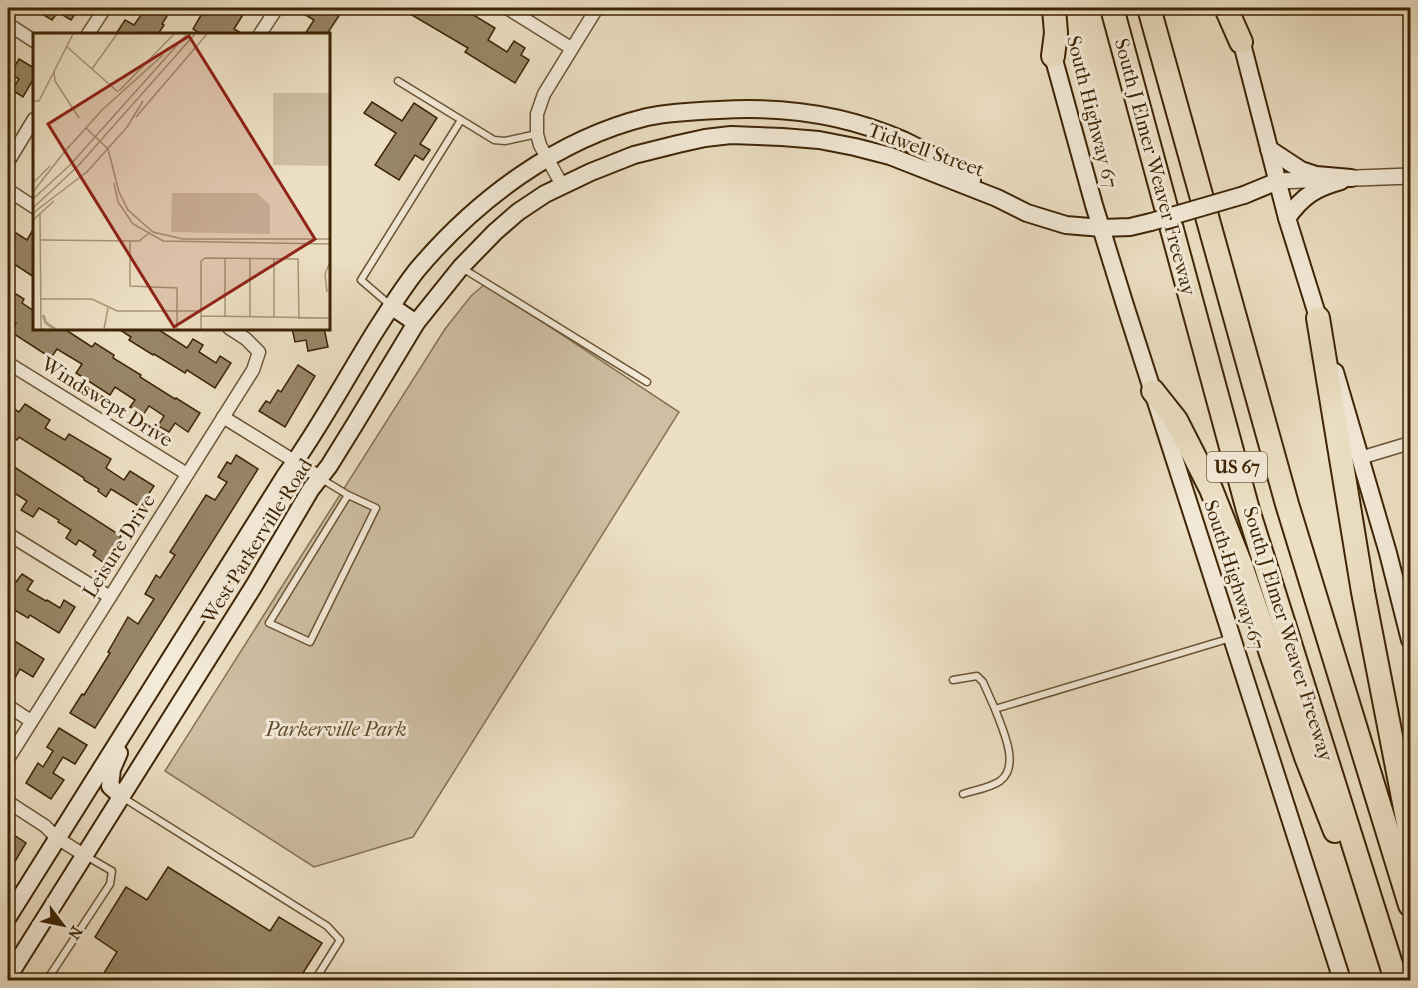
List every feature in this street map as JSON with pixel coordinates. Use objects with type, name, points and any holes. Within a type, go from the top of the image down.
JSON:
[{"type":"highway","points":[[1053,56],[1056,33],[1054,8]]},
{"type":"highway","name":"South J Elmer Weaver Freeway","points":[[1112,8],[1248,510],[1396,981]]},
{"type":"highway","name":"South J Elmer Weaver Freeway","points":[[1149,8],[1287,504],[1410,905]]},
{"type":"highway","points":[[1226,8],[1241,42]]},
{"type":"highway","points":[[1318,318],[1363,592],[1410,834]]},
{"type":"highway","points":[[1153,391],[1176,420],[1211,489],[1241,565],[1306,757],[1358,890],[1379,922]]},
{"type":"main road","name":"South Highway 67","points":[[1046,8],[1053,56],[1102,228],[1342,981]]},
{"type":"main road","points":[[1233,8],[1287,218],[1341,389],[1388,553],[1410,640]]},
{"type":"main road","name":"Tidwell Street","points":[[547,159],[607,130],[648,117],[740,108],[805,112],[845,120],[906,142],[931,155],[997,198]]},
{"type":"main road","name":"Tidwell Street","points":[[562,185],[634,155],[705,138],[731,135],[819,140],[890,156],[997,198],[1027,213],[1066,225],[1102,228],[1130,227],[1244,195],[1278,182]]},
{"type":"main road","points":[[1269,149],[1301,170],[1316,175],[1352,178]]},
{"type":"main road","name":"West Parkerville Road","points":[[9,915],[305,449],[391,306],[445,238],[469,215],[496,192],[547,159]]},
{"type":"main road","points":[[1287,218],[1304,198],[1317,189],[1352,178]]},
{"type":"main road","name":"West Parkerville Road","points":[[8,977],[249,593],[311,489],[356,424],[416,323],[461,267],[495,232],[518,212],[562,185]]},
{"type":"main road","points":[[391,306],[416,323]]},
{"type":"main road","points":[[121,796],[110,786],[112,769],[148,693]]},
{"type":"street","points":[[89,33],[105,8]]},
{"type":"street","points":[[261,33],[277,8]]},
{"type":"street","points":[[507,8],[571,48]]},
{"type":"street","points":[[562,185],[540,145],[537,134],[537,114],[544,94],[597,8]]},
{"type":"street","points":[[8,24],[33,40]]},
{"type":"street","points":[[8,162],[33,121]]},
{"type":"street","name":"Tidwell Street","points":[[1278,182],[1410,175]]},
{"type":"street","points":[[8,190],[33,206]]},
{"type":"street","name":"Leisure Drive","points":[[8,759],[253,370],[259,352],[246,339],[232,330]]},
{"type":"street","name":"Windswept Drive","points":[[8,363],[187,474]]},
{"type":"street","points":[[223,417],[320,477]]},
{"type":"street","points":[[1360,458],[1410,442]]},
{"type":"street","points":[[8,534],[110,597]]},
{"type":"street","points":[[8,706],[31,721]]},
{"type":"street","points":[[8,802],[84,855]]},
{"type":"lane","points":[[398,81],[494,140],[505,141],[537,134]]},
{"type":"lane","points":[[391,306],[361,280],[461,120]]},
{"type":"lane","points":[[1410,150],[1410,175]]},
{"type":"lane","points":[[461,267],[647,382]]},
{"type":"lane","points":[[320,477],[348,495],[376,508],[310,642],[269,622],[348,495]]},
{"type":"lane","points":[[995,709],[1232,638]]},
{"type":"lane","points":[[953,680],[977,676],[983,682],[995,709],[1011,762],[1008,772],[1001,780],[991,786],[963,794]]},
{"type":"lane","points":[[121,796],[327,926],[340,940],[315,981]]},
{"type":"lane","points":[[46,981],[110,884],[112,870],[84,855]]},
{"type":"green space","name":"Parkerville Park","points":[[485,284],[679,412],[413,837],[314,867],[165,771],[445,329],[471,296]]},
{"type":"building","points":[[45,8],[79,8],[71,20],[58,12],[52,20],[42,14]]},
{"type":"building","points":[[146,8],[172,8],[159,33],[117,33],[125,20],[134,25]]},
{"type":"building","points":[[211,8],[235,8],[244,13],[234,29],[241,33],[199,33],[193,29],[204,10],[208,12]]},
{"type":"building","points":[[294,8],[344,8],[328,33],[306,33],[314,20]]},
{"type":"building","points":[[400,8],[462,8],[495,28],[488,40],[507,52],[514,41],[525,48],[521,55],[529,60],[515,83],[465,52],[468,48]]},
{"type":"building","points":[[19,59],[33,67],[33,80],[23,97],[12,90],[19,79],[10,74]]},
{"type":"building","points":[[372,102],[402,121],[414,103],[437,118],[420,144],[430,150],[423,160],[415,155],[399,180],[375,165],[396,133],[364,113]]},
{"type":"building","points":[[8,228],[27,240],[33,230],[33,276],[8,260]]},
{"type":"building","points":[[8,289],[24,299],[22,303],[33,310],[33,330],[66,330],[92,347],[95,343],[114,355],[113,358],[141,375],[140,377],[200,413],[188,432],[175,423],[169,432],[158,426],[164,416],[149,406],[143,415],[130,407],[135,400],[115,387],[110,395],[76,373],[82,364],[57,349],[51,358],[11,332],[16,323],[8,318]]},
{"type":"building","points":[[120,330],[159,330],[187,348],[193,339],[203,345],[199,352],[216,363],[220,356],[231,363],[215,388],[187,370],[185,373],[153,355],[129,340],[131,337]]},
{"type":"building","points":[[292,330],[324,330],[328,347],[308,351],[306,340],[295,342]]},
{"type":"building","points":[[298,365],[315,376],[285,427],[259,411],[266,401],[270,403],[278,390],[281,392]]},
{"type":"building","points":[[25,404],[50,420],[45,428],[65,440],[69,434],[111,459],[106,468],[124,480],[130,471],[154,486],[140,507],[111,489],[106,497],[84,478],[19,437],[17,440],[8,434],[8,405],[19,412]]},
{"type":"building","points":[[236,455],[258,469],[95,728],[70,713],[110,653],[108,652],[128,617],[138,624],[154,599],[145,594],[156,575],[160,578],[175,555],[170,552],[206,495],[215,500],[227,482],[218,477],[227,462],[231,464]]},
{"type":"building","points":[[8,463],[121,536],[104,563],[93,555],[96,551],[79,540],[76,545],[66,538],[71,530],[58,522],[59,520],[39,508],[33,517],[21,510],[27,501],[8,489]]},
{"type":"building","points":[[22,574],[33,581],[27,590],[60,608],[64,600],[75,607],[59,633],[30,615],[28,618],[8,606],[8,576],[16,582]]},
{"type":"building","points":[[8,637],[44,659],[33,677],[20,669],[15,678],[8,673]]},
{"type":"building","points":[[59,728],[87,745],[75,764],[63,757],[53,773],[64,780],[51,799],[26,783],[38,763],[43,767],[53,751],[47,747]]},
{"type":"building","points":[[8,831],[26,843],[8,873]]},
{"type":"building","points":[[168,867],[270,931],[279,917],[322,943],[298,981],[99,981],[117,952],[95,937],[126,887],[147,900]]}]
